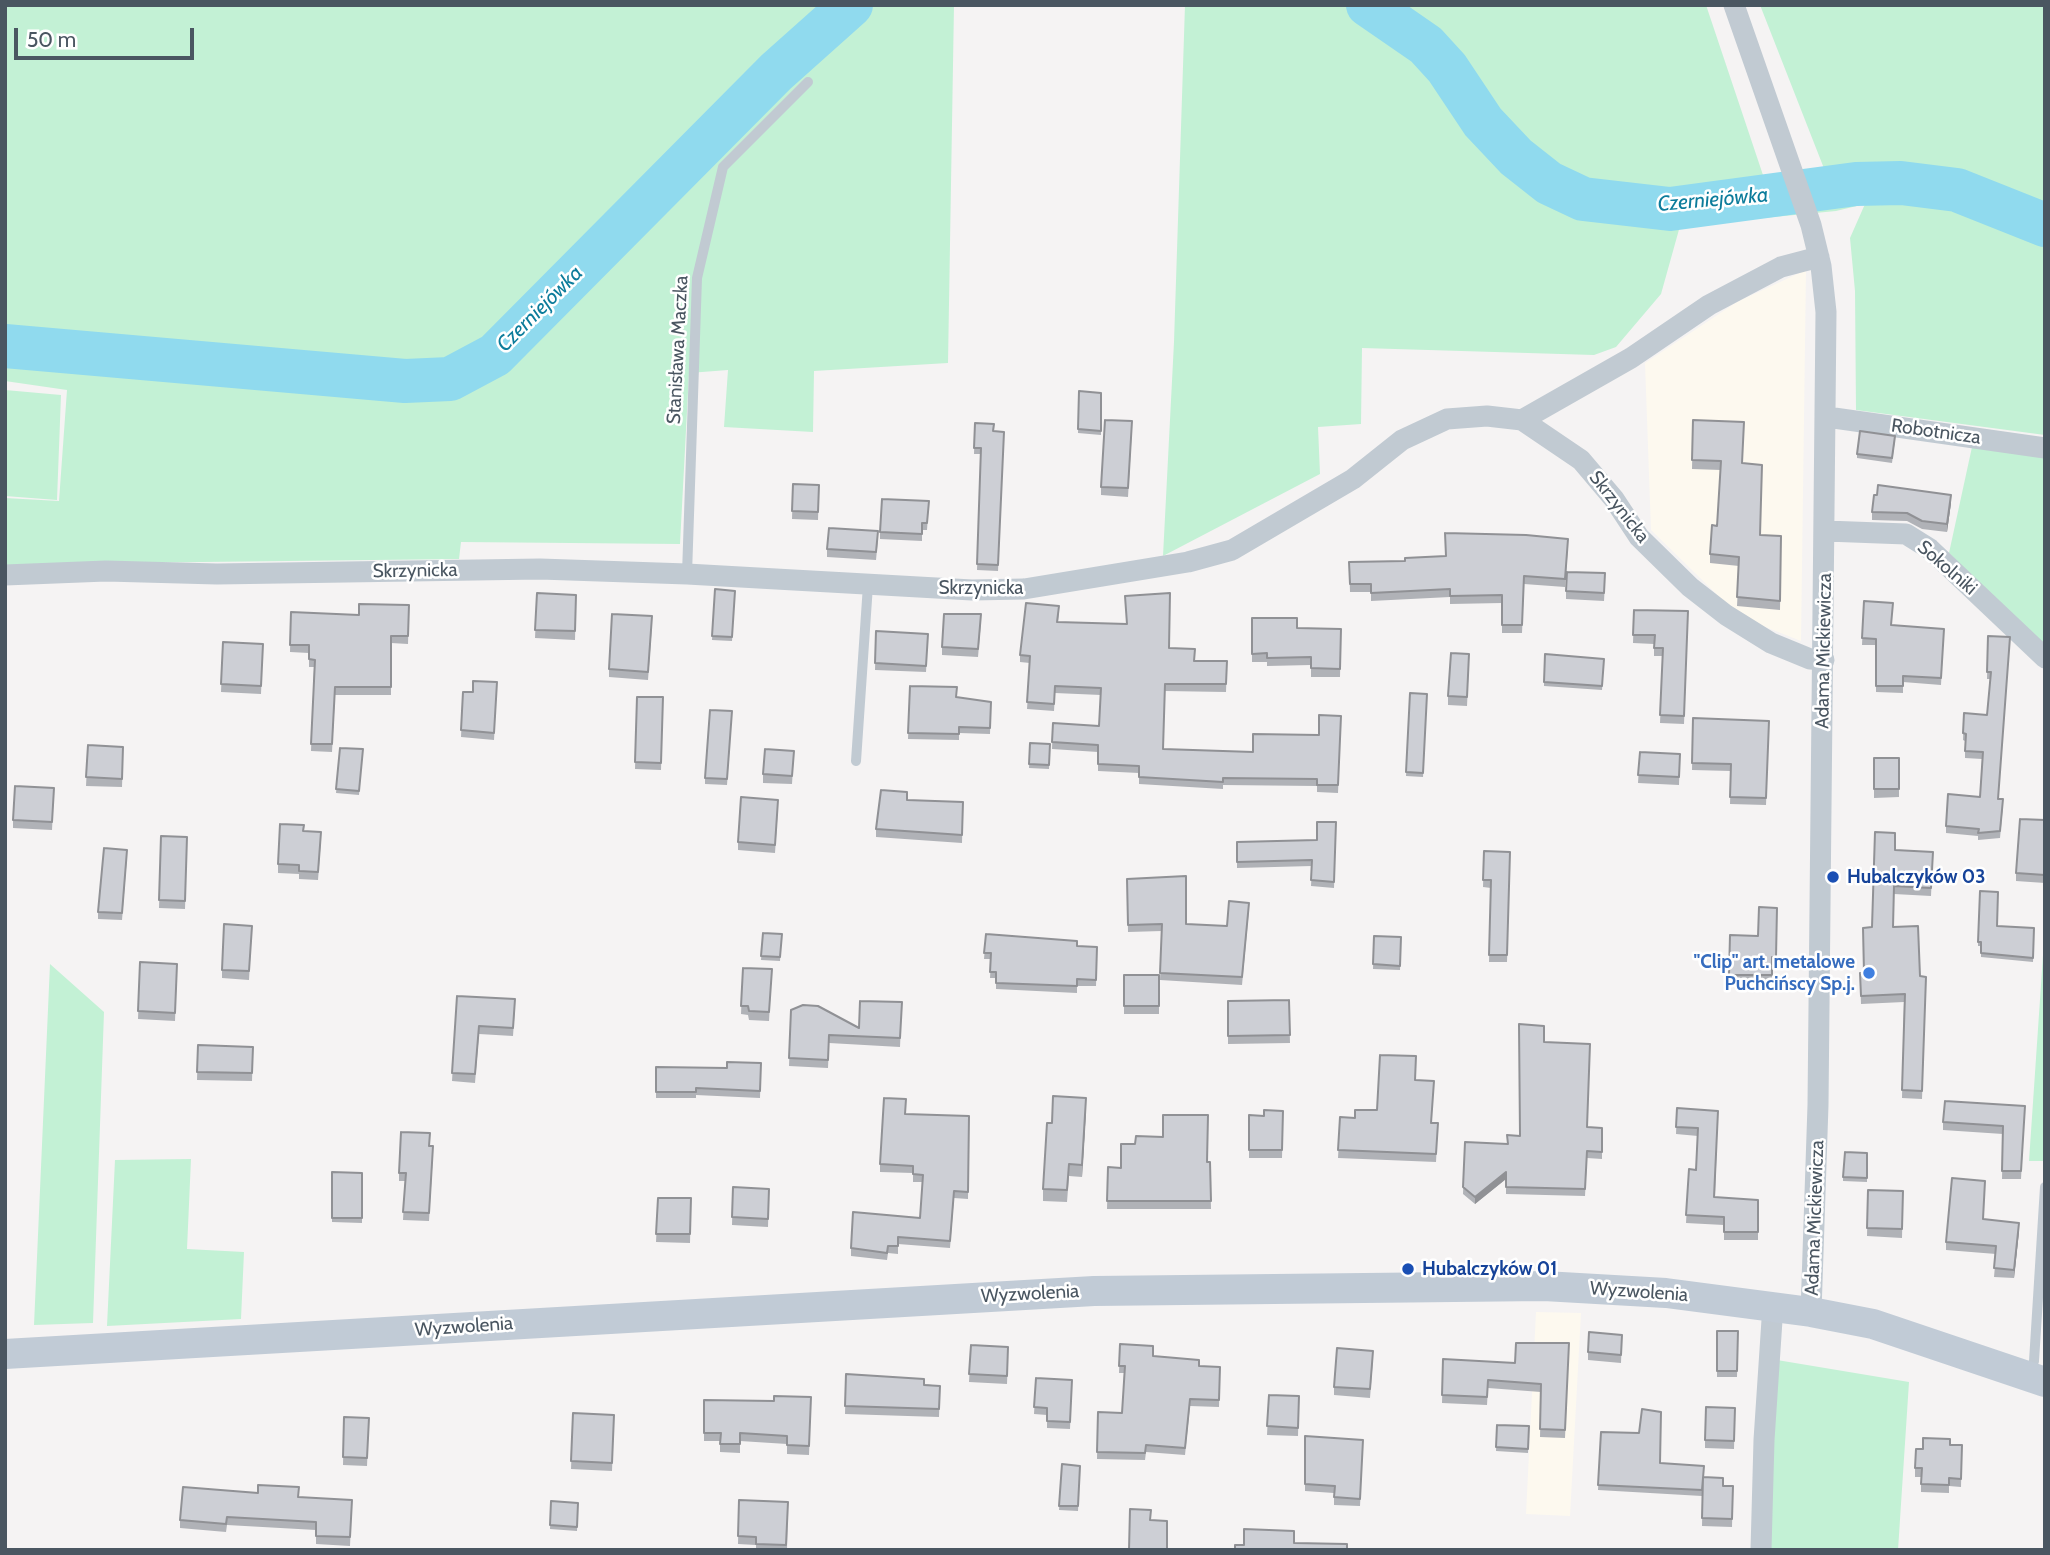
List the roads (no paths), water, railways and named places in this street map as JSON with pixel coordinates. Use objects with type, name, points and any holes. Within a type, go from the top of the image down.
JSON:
[{"type":"street","name":"Adama Mickiewicza","points":[[1734,5],[1811,225],[1819,257],[1828,334],[1815,1259],[1811,1312]]},
{"type":"street","points":[[1522,420],[1631,358],[1709,305],[1781,267],[1819,257]]},
{"type":"street","name":"Skrzynicka","points":[[5,575],[106,571],[218,575],[540,569],[687,574],[868,585],[1024,589],[1188,562],[1232,550],[1353,479],[1402,440],[1447,419],[1487,416],[1522,420],[1581,460],[1614,499],[1639,537],[1690,587],[1745,628],[1771,643],[1810,659],[1824,660]]},
{"type":"street","name":"Robotnicza","points":[[1827,417],[2045,448]]},
{"type":"street","name":"Sokolniki","points":[[1826,531],[1906,534],[1930,550],[2045,657]]},
{"type":"street","name":"Wyzwolenia","points":[[5,1354],[1006,1295],[1189,1288],[1436,1285],[1616,1288],[1773,1306],[1873,1324],[2037,1379]]},
{"type":"street","points":[[1761,1550],[1764,1440],[1773,1306]]},
{"type":"lane","name":"Stanisława Maczka","points":[[687,574],[697,278],[723,167],[808,82]]},
{"type":"lane","points":[[856,761],[868,585]]},
{"type":"lane","points":[[2037,1379],[2034,1361],[2045,1187]]},
{"type":"waterway","name":"Czerniejówka","points":[[5,346],[405,381],[450,379],[495,355],[776,72],[851,5]]},
{"type":"waterway","name":"Czerniejówka","points":[[1368,5],[1426,45],[1447,68],[1483,122],[1516,157],[1549,183],[1583,199],[1670,209],[1856,184],[1901,183],[1957,190],[2045,225]]},
{"type":"place","name":"Hubalczyków 03","points":[[1833,877]]},
{"type":"place","name":"\"Clip\" art. metalowe Puchcińscy Sp.j.","points":[[1869,973]]},
{"type":"place","name":"Hubalczyków 01","points":[[1408,1269]]}]
